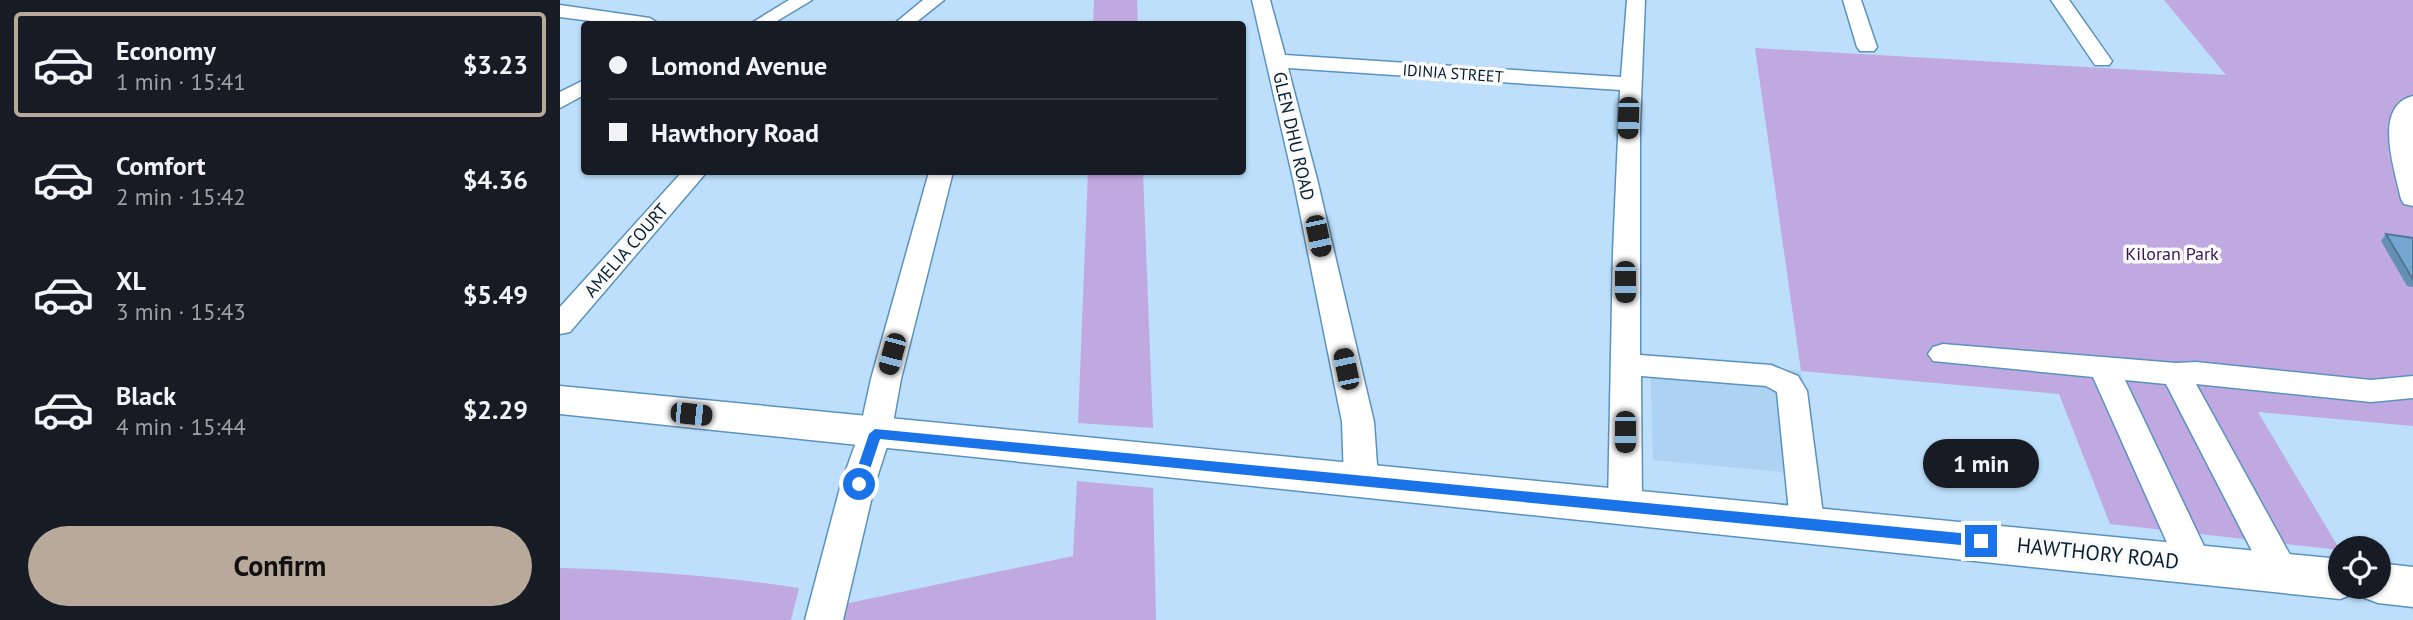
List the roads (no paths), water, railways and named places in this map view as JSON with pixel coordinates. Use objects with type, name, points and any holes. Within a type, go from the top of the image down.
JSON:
[{"type":"main road","name":"HAWTHORY ROAD","points":[[560,400],[875,434],[1807,522],[2328,578]]},
{"type":"main road","points":[[2391,584],[2413,587]]},
{"type":"street","points":[[764,21],[803,0]]},
{"type":"street","points":[[907,21],[935,0]]},
{"type":"street","name":"GLEN DHU ROAD","points":[[1261,0],[1358,422],[1361,479]]},
{"type":"street","points":[[1625,505],[1625,227],[1636,0]]},
{"type":"street","points":[[1852,0],[1867,47]]},
{"type":"street","points":[[2060,0],[2102,61]]},
{"type":"street","points":[[560,11],[629,21]]},
{"type":"street","name":"IDINIA STREET","points":[[1277,61],[1630,84]]},
{"type":"street","points":[[560,102],[581,88]]},
{"type":"street","points":[[2413,102],[2402,112],[2400,137],[2413,200]]},
{"type":"street","name":"AMELIA COURT","points":[[560,325],[691,175]]},
{"type":"street","points":[[824,620],[859,484],[875,434],[886,379],[946,175]]},
{"type":"street","points":[[1943,354],[2176,374],[2196,373],[2371,391],[2413,387]]},
{"type":"street","points":[[1625,364],[1771,376],[1787,384],[1792,391],[1807,522]]},
{"type":"street","points":[[2104,368],[2194,563]]},
{"type":"street","points":[[2176,374],[2282,573]]},
{"type":"park label","name":"Kiloran Park","points":[[2172,253]]}]
